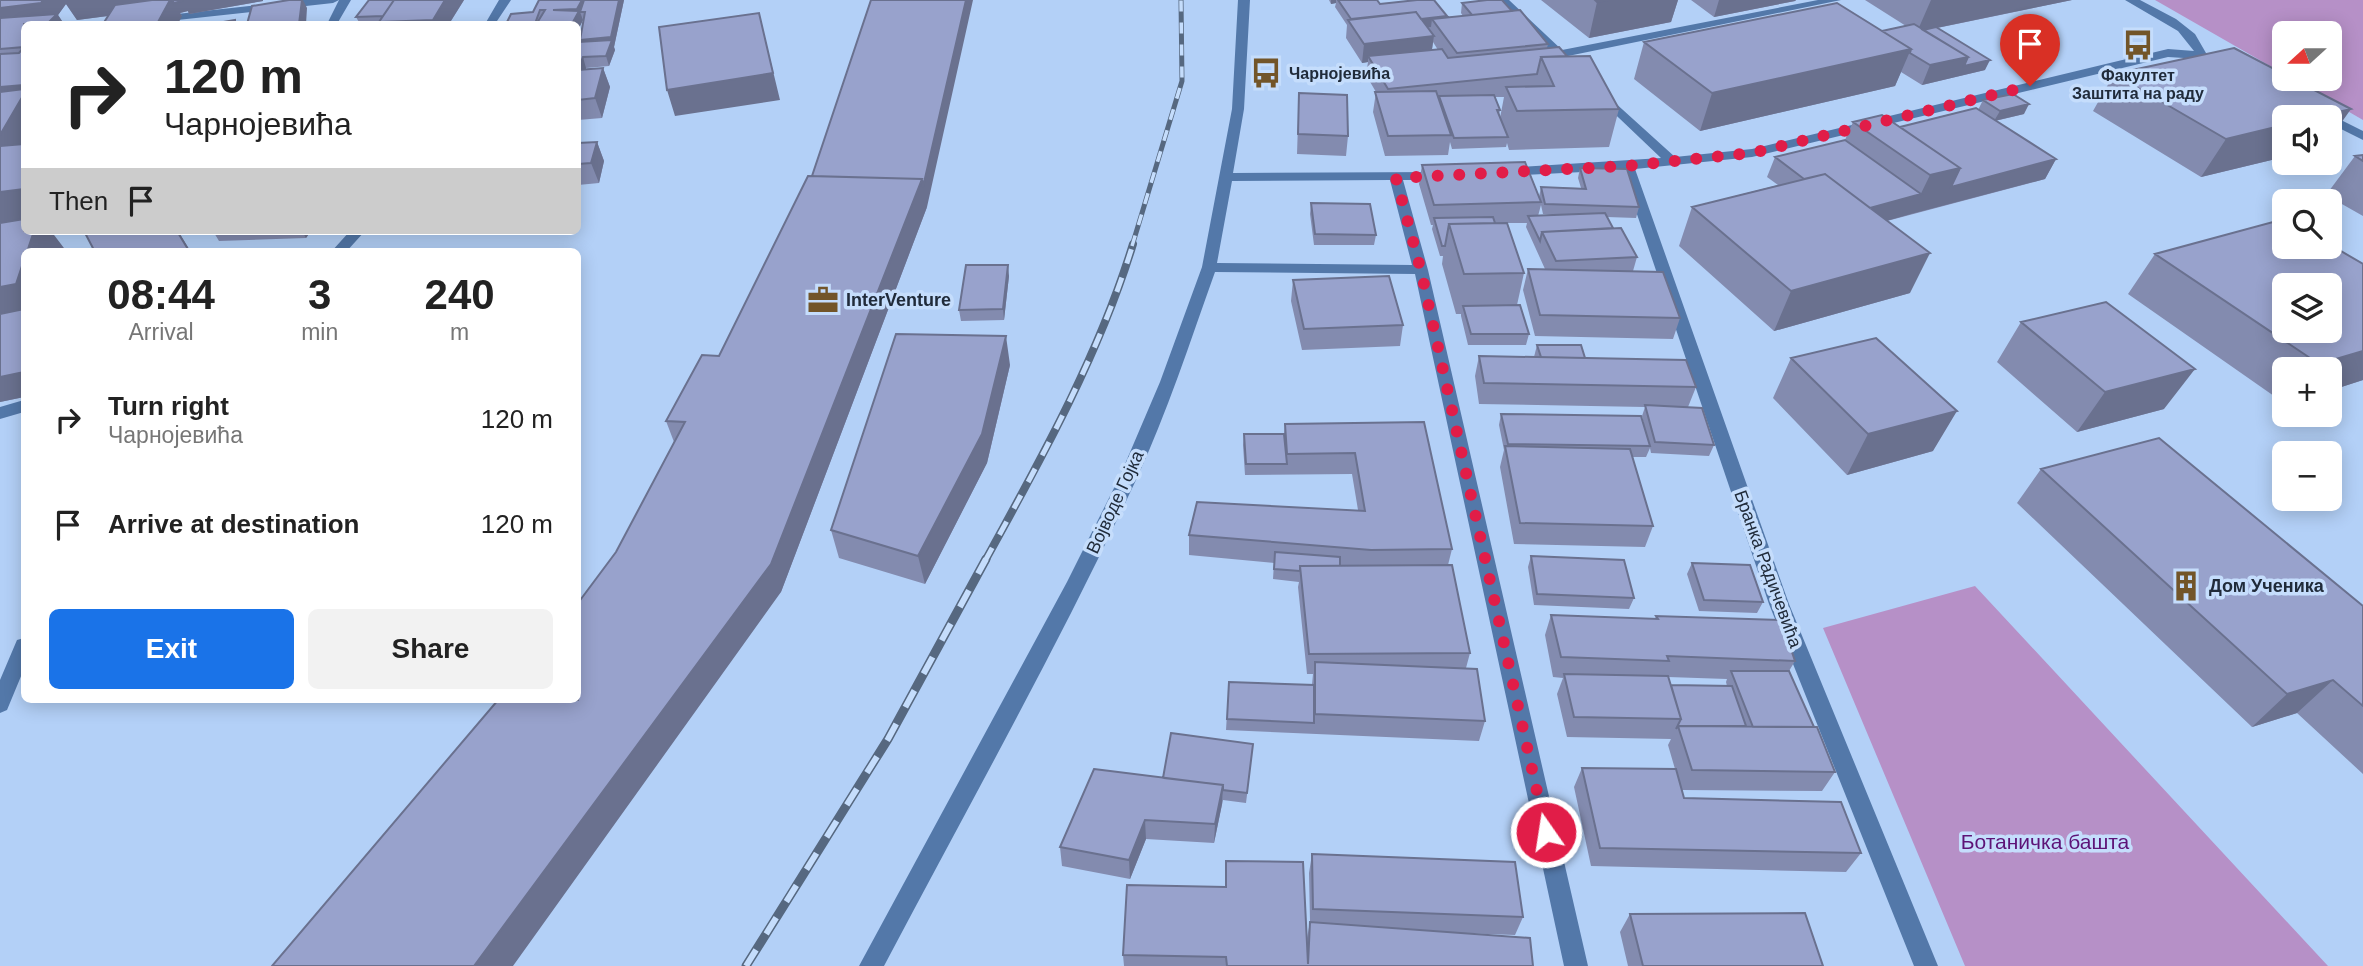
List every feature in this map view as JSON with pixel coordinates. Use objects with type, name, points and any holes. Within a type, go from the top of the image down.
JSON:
[{"type":"street","points":[[144,20],[333,0]]},
{"type":"street","points":[[334,21],[345,0]]},
{"type":"street","points":[[492,21],[505,0]]},
{"type":"street","name":"Војводе Гојка","points":[[871,966],[1076,583],[1128,478],[1168,382],[1209,267],[1238,109],[1244,0]]},
{"type":"street","points":[[1503,0],[1575,69]]},
{"type":"street","points":[[1559,54],[1835,0]]},
{"type":"street","points":[[2130,0],[2173,22],[2200,47],[2201,55]]},
{"type":"street","points":[[1491,173],[1627,166],[1752,153],[2168,53],[2201,55],[2235,67]]},
{"type":"street","points":[[1594,87],[1671,161]]},
{"type":"street","points":[[2342,124],[2363,136]]},
{"type":"street","name":"Бранка Радичевића","points":[[1627,166],[1779,604],[1926,966]]},
{"type":"street","points":[[1226,177],[1396,178],[1464,174]]},
{"type":"street","points":[[1396,178],[1421,271],[1576,966]]},
{"type":"street","points":[[342,248],[354,235]]},
{"type":"street","points":[[1209,267],[1421,271]]},
{"type":"street","points":[[0,413],[21,407]]},
{"type":"street","points":[[0,704],[21,653]]},
{"type":"green space","points":[[2155,0],[2363,0],[2363,120],[2342,108],[2342,105],[2337,105],[2313,91],[2342,91],[2342,21],[2272,21],[2272,67]]},
{"type":"green space","name":"Ботаничка башта","points":[[1975,586],[2328,966],[1965,966],[1823,628]]},
{"type":"building","points":[[0,0],[43,0],[41,3],[0,8]]},
{"type":"building","points":[[170,0],[159,21],[105,21],[115,5]]},
{"type":"building","points":[[302,0],[299,21],[248,21],[252,6]]},
{"type":"building","points":[[369,0],[394,0],[383,16],[356,17]]},
{"type":"building","points":[[394,0],[445,0],[433,20],[380,21]]},
{"type":"building","points":[[539,0],[582,0],[577,9],[553,10],[579,11],[574,21],[538,21],[545,10],[540,10],[536,21],[508,21],[511,14],[533,12]]},
{"type":"building","points":[[584,0],[619,0],[611,37],[581,40],[585,12],[580,12]]},
{"type":"building","points":[[871,0],[966,0],[923,187],[922,179],[812,176]]},
{"type":"building","points":[[1338,0],[1377,0],[1380,4],[1434,0],[1447,16],[1421,19],[1416,12],[1351,19]]},
{"type":"building","points":[[1502,0],[1512,11],[1472,15],[1462,3]]},
{"type":"building","points":[[1837,3],[1911,49],[1712,93],[1644,42]]},
{"type":"building","points":[[1520,10],[1548,44],[1457,53],[1432,19]]},
{"type":"building","points":[[1416,12],[1434,36],[1364,44],[1348,20]]},
{"type":"building","points":[[759,13],[773,73],[667,90],[659,27]]},
{"type":"building","points":[[57,14],[50,21],[21,21],[21,47],[0,49],[0,18]]},
{"type":"building","points":[[1914,24],[1968,57],[1930,65],[1882,31]]},
{"type":"building","points":[[1936,27],[1990,60],[1964,66],[1968,57],[1923,30]]},
{"type":"building","points":[[612,40],[606,56],[583,57],[581,62],[581,42]]},
{"type":"building","points":[[1559,47],[1567,56],[1541,57],[1537,74],[1388,89],[1368,56],[1442,49],[1448,58]]},
{"type":"building","points":[[2234,48],[2272,68],[2272,91],[2316,91],[2351,109],[2342,111],[2342,105],[2272,105],[2272,128],[2226,139],[2114,74]]},
{"type":"building","points":[[21,51],[21,85],[0,87],[0,54]]},
{"type":"building","points":[[1590,56],[1619,109],[1517,111],[1506,87],[1554,86],[1541,57]]},
{"type":"building","points":[[603,68],[595,98],[581,100],[581,70]]},
{"type":"building","points":[[21,89],[21,99],[0,135],[0,92]]},
{"type":"building","points":[[1436,91],[1451,135],[1388,136],[1375,92]]},
{"type":"building","points":[[1299,93],[1347,95],[1348,136],[1298,134]]},
{"type":"building","points":[[2013,94],[2029,104],[2000,111],[1983,100]]},
{"type":"building","points":[[1494,95],[1508,137],[1454,138],[1439,96]]},
{"type":"building","points":[[1976,108],[2056,159],[1951,187],[1960,168],[1900,127]]},
{"type":"building","points":[[1882,115],[1960,168],[1930,175],[1853,122]]},
{"type":"building","points":[[1845,140],[1921,194],[1870,208],[1825,174],[1804,179],[1775,157]]},
{"type":"building","points":[[597,142],[591,163],[581,164],[581,143]]},
{"type":"building","points":[[21,144],[21,189],[0,192],[0,146]]},
{"type":"building","points":[[1525,162],[1541,202],[1434,205],[1422,165]]},
{"type":"building","points":[[1580,168],[1627,169],[1639,207],[1545,204],[1541,187],[1586,189]]},
{"type":"building","points":[[1825,174],[1930,253],[1791,291],[1692,207]]},
{"type":"building","points":[[808,176],[922,179],[771,564],[474,966],[272,966],[495,703],[581,703],[581,599],[616,552],[685,422],[666,421],[702,355],[719,356]]},
{"type":"building","points":[[1311,203],[1370,204],[1376,235],[1315,234]]},
{"type":"building","points":[[1605,213],[1613,228],[1542,232],[1540,241],[1528,216]]},
{"type":"building","points":[[1493,217],[1495,223],[1449,224],[1445,246],[1442,246],[1434,218]]},
{"type":"building","points":[[21,220],[21,235],[33,235],[28,248],[21,248],[21,269],[16,284],[0,287],[0,223]]},
{"type":"building","points":[[2272,222],[2272,259],[2342,259],[2342,252],[2363,264],[2363,351],[2342,357],[2309,357],[2288,343],[2342,343],[2342,273],[2272,273],[2272,332],[2155,254]]},
{"type":"building","points":[[1507,223],[1524,273],[1464,274],[1449,224]]},
{"type":"building","points":[[1621,228],[1637,257],[1556,261],[1542,232]]},
{"type":"building","points":[[86,235],[179,235],[187,248],[93,248]]},
{"type":"building","points":[[966,265],[1008,265],[1003,309],[959,310]]},
{"type":"building","points":[[1528,269],[1663,272],[1680,318],[1540,315]]},
{"type":"building","points":[[1389,276],[1403,325],[1304,329],[1293,280]]},
{"type":"building","points":[[2106,302],[2195,369],[2105,392],[2021,322]]},
{"type":"building","points":[[1520,305],[1529,334],[1471,334],[1463,306]]},
{"type":"building","points":[[21,310],[21,373],[0,377],[0,314]]},
{"type":"building","points":[[896,334],[1006,336],[982,434],[918,556],[831,530]]},
{"type":"building","points":[[1876,338],[1957,411],[1868,434],[1791,358]]},
{"type":"building","points":[[1537,345],[1581,345],[1585,358],[1541,357]]},
{"type":"building","points":[[1479,356],[1686,360],[1696,387],[1484,383]]},
{"type":"building","points":[[1645,405],[1702,408],[1714,445],[1655,442]]},
{"type":"building","points":[[1501,414],[1641,416],[1650,446],[1508,444]]},
{"type":"building","points":[[1424,422],[1452,549],[1371,550],[1189,535],[1197,502],[1365,511],[1355,453],[1287,454],[1285,424]]},
{"type":"building","points":[[1244,434],[1284,434],[1287,464],[1246,464]]},
{"type":"building","points":[[2159,438],[2363,606],[2363,706],[2333,680],[2287,694],[2041,469]]},
{"type":"building","points":[[1505,446],[1630,449],[1653,526],[1520,523]]},
{"type":"building","points":[[1275,552],[1340,557],[1340,566],[1300,566],[1300,571],[1274,569]]},
{"type":"building","points":[[1531,556],[1624,560],[1634,598],[1537,594]]},
{"type":"building","points":[[1692,563],[1750,565],[1763,602],[1704,600]]},
{"type":"building","points":[[1452,565],[1470,653],[1309,654],[1300,566]]},
{"type":"building","points":[[1551,615],[1781,620],[1795,661],[1667,656],[1669,661],[1561,657]]},
{"type":"building","points":[[1315,662],[1477,669],[1485,721],[1315,714]]},
{"type":"building","points":[[1731,671],[1789,671],[1814,727],[1753,727]]},
{"type":"building","points":[[1564,674],[1668,676],[1681,719],[1574,717]]},
{"type":"building","points":[[1229,682],[1314,685],[1314,723],[1227,719]]},
{"type":"building","points":[[1671,685],[1732,686],[1746,726],[1678,726],[1676,729],[1681,719]]},
{"type":"building","points":[[1678,726],[1817,727],[1835,772],[1692,770]]},
{"type":"building","points":[[1171,733],[1253,744],[1247,793],[1223,790],[1223,785],[1163,778]]},
{"type":"building","points":[[1582,768],[1676,769],[1684,798],[1841,802],[1861,853],[1600,848]]},
{"type":"building","points":[[1094,769],[1223,785],[1215,824],[1145,820],[1129,860],[1060,847]]},
{"type":"building","points":[[1312,854],[1515,862],[1523,917],[1313,909]]},
{"type":"building","points":[[1226,861],[1303,862],[1308,964],[1310,922],[1530,938],[1533,966],[1227,966],[1226,957],[1123,955],[1127,885],[1226,887]]},
{"type":"building","points":[[1805,913],[1823,966],[1643,966],[1630,914]]},
{"type":"railway","points":[[1132,246],[1182,81],[1181,0]]},
{"type":"railway","points":[[985,561],[1086,366],[1133,244]]},
{"type":"railway","points":[[746,966],[888,739],[986,559]]},
{"type":"place","name":"Факултет Заштита на раду","points":[[2138,45]]},
{"type":"place","name":"Чарнојевића","points":[[1266,73]]},
{"type":"place","name":"InterVenture","points":[[823,300]]},
{"type":"place","name":"Дом Ученика","points":[[2186,586]]},
{"type":"route","points":[[1546,832],[1421,271],[1396,178],[1627,166],[1752,153],[2030,86]]}]
